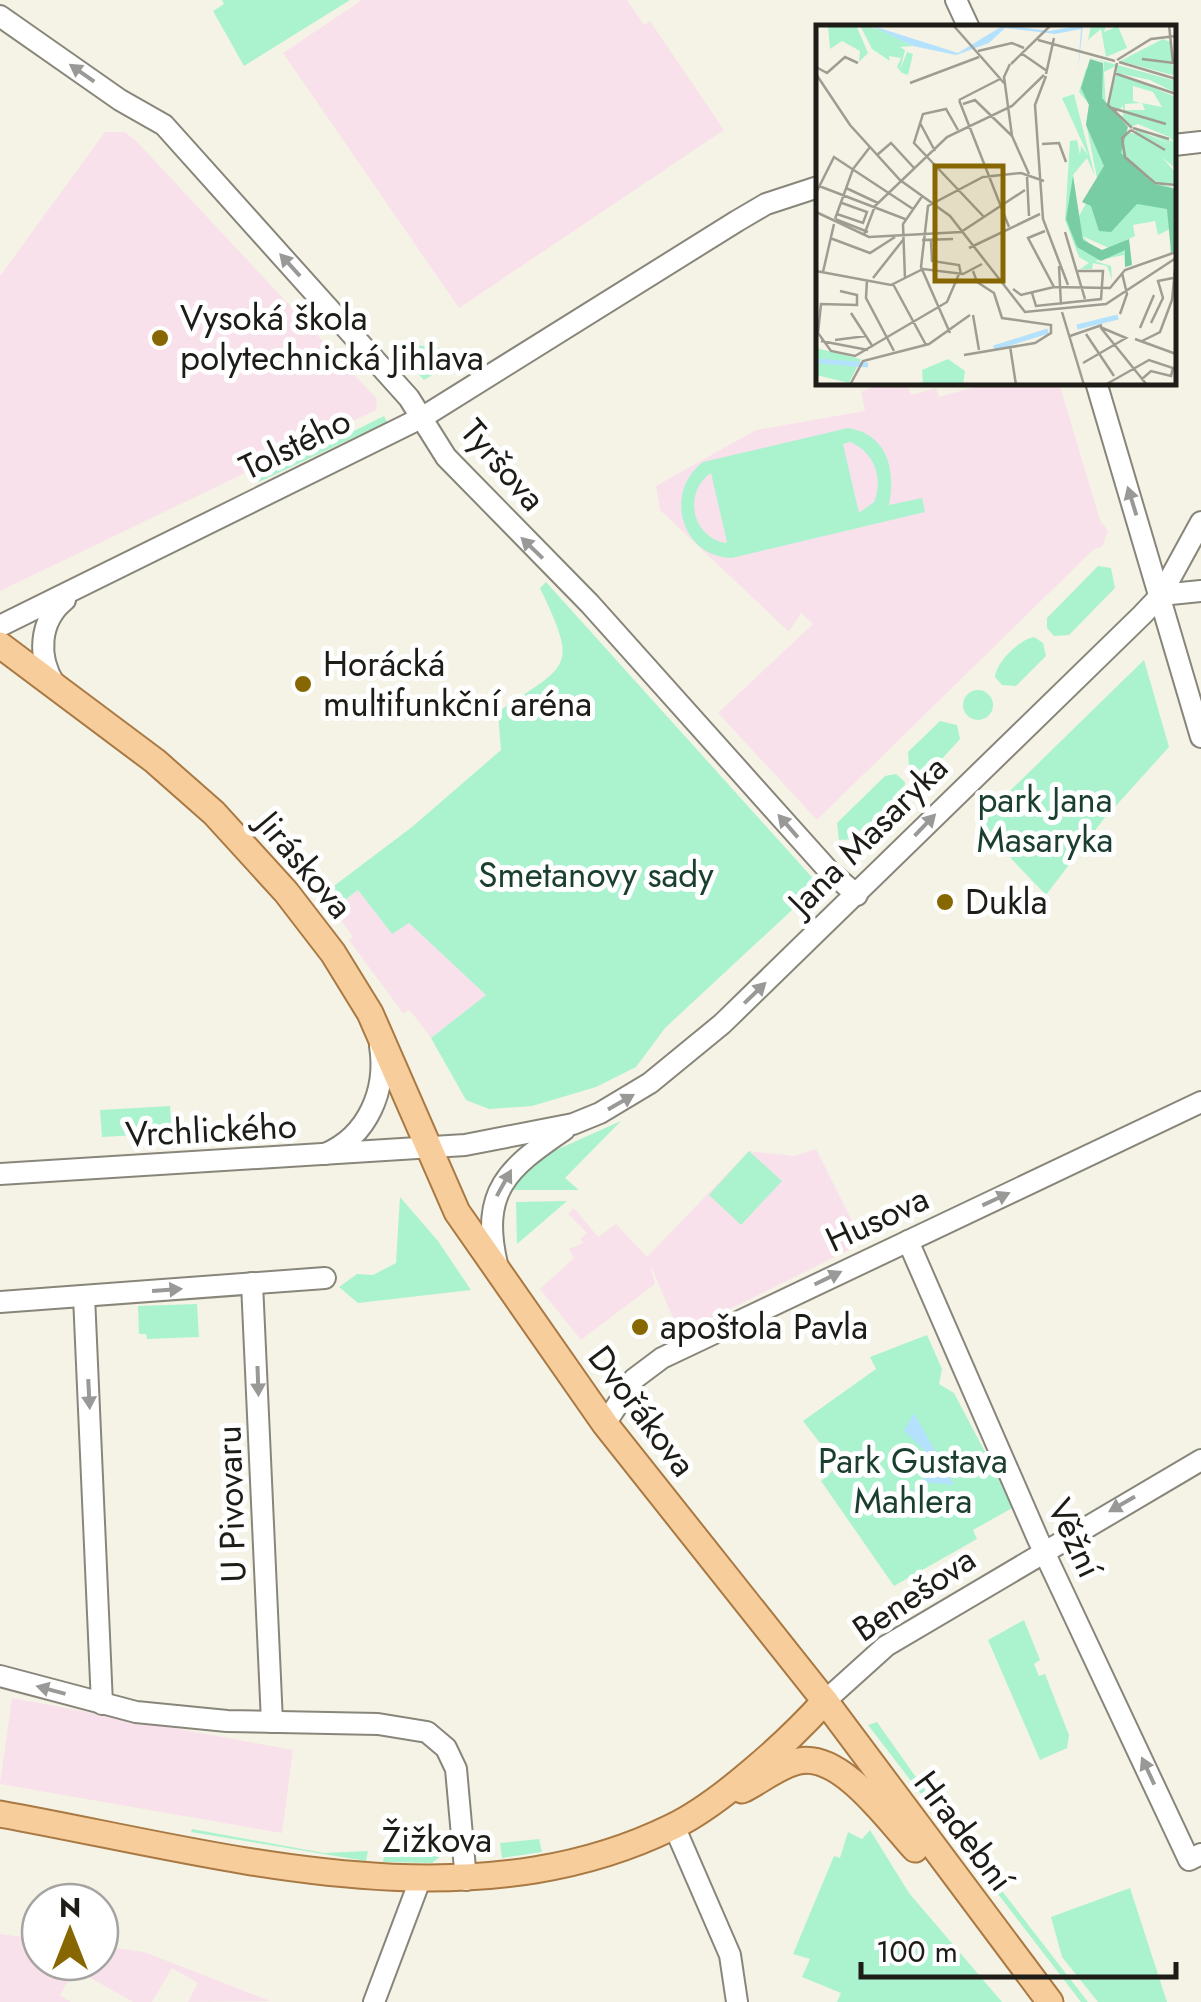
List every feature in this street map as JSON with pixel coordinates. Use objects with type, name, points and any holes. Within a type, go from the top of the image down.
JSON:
[{"type":"main road","name":"Jiráskova","points":[[0,646],[155,761],[252,854],[333,953],[377,1029],[426,1148]]},
{"type":"main road","name":"Dvořákova","points":[[426,1148],[448,1196],[605,1424],[824,1701]]},
{"type":"main road","name":"Žižkova","points":[[0,1814],[304,1868],[420,1880],[466,1880],[556,1867],[674,1826],[798,1732],[824,1701]]},
{"type":"main road","name":"Hradební","points":[[824,1701],[1050,2002]]},
{"type":"main road","points":[[705,1805],[800,1761],[829,1764],[859,1787],[998,1935]]},
{"type":"street","points":[[956,0],[968,25]]},
{"type":"street","name":"Tyršova","points":[[0,16],[120,100],[164,125],[424,418],[446,456],[476,490],[590,604],[801,840],[857,895]]},
{"type":"street","points":[[1176,146],[1201,142]]},
{"type":"street","name":"Tolstého","points":[[0,626],[424,418],[736,221],[766,204],[816,188]]},
{"type":"street","points":[[1097,385],[1161,594],[1168,638],[1201,737]]},
{"type":"street","name":"Jana Masaryka","points":[[498,1271],[492,1228],[500,1187],[524,1157],[573,1124],[626,1100],[650,1084],[722,1024],[1161,594],[1201,522]]},
{"type":"street","points":[[56,687],[44,654],[45,627],[56,607],[82,586]]},
{"type":"street","points":[[1161,594],[1201,591]]},
{"type":"street","points":[[319,1156],[348,1139],[371,1112],[382,1069],[377,1029]]},
{"type":"street","name":"Husova","points":[[605,1424],[634,1379],[662,1358],[1201,1102]]},
{"type":"street","name":"Jana Masaryka","points":[[426,1148],[573,1124]]},
{"type":"street","name":"Vrchlického","points":[[0,1174],[426,1148]]},
{"type":"street","name":"Věžní","points":[[908,1241],[951,1346],[1044,1549],[1195,1857]]},
{"type":"street","points":[[0,1302],[325,1278]]},
{"type":"street","name":"U Pivovaru","points":[[252,1284],[272,1722]]},
{"type":"street","points":[[84,1296],[102,1704]]},
{"type":"street","name":"Benešova","points":[[824,1701],[886,1646],[1044,1549],[1201,1460]]},
{"type":"street","points":[[0,1676],[136,1712],[272,1722],[378,1724],[427,1732],[446,1748],[456,1769],[466,1880]]},
{"type":"street","points":[[674,1826],[730,1955],[737,2002]]},
{"type":"street","points":[[374,2002],[420,1880]]},
{"type":"shaded area","points":[[362,0],[627,0],[644,25],[650,21],[724,130],[459,308],[283,53]]},
{"type":"shaded area","name":"Vysoká škola polytechnická Jihlava","points":[[105,132],[125,132],[139,144],[377,399],[376,410],[0,591],[0,276]]},
{"type":"shaded area","points":[[875,385],[908,385],[911,395],[936,388],[939,397],[981,385],[1060,385],[1100,520],[1108,531],[1102,547],[1094,549],[817,820],[718,713],[813,624],[801,613],[789,632],[660,510],[656,486],[756,430],[865,411],[861,392]]},
{"type":"shaded area","points":[[358,890],[392,934],[409,922],[486,995],[431,1038],[410,1010],[403,1013],[349,940],[353,937],[333,909]]},
{"type":"shaded area","points":[[816,1149],[863,1243],[680,1334],[650,1264],[655,1284],[581,1340],[540,1289],[574,1258],[569,1249],[583,1243],[580,1239],[587,1233],[568,1214],[574,1208],[598,1237],[616,1224],[647,1257],[749,1151],[794,1156]]},
{"type":"shaded area","points":[[12,1698],[293,1750],[282,1833],[0,1784]]},
{"type":"shaded area","points":[[0,1934],[20,1936],[20,1982],[68,1982],[60,1995],[71,2002],[0,2002]]},
{"type":"shaded area","points":[[120,1949],[144,1952],[270,2001],[188,2002],[198,1983],[172,1968],[152,2002],[133,2002],[98,1982],[120,1982]]},
{"type":"green space","points":[[222,0],[350,0],[244,66],[213,11],[224,4]]},
{"type":"green space","points":[[392,345],[433,346],[464,356],[424,380]]},
{"type":"green space","points":[[384,416],[387,422],[259,482],[258,479]]},
{"type":"green space","points":[[848,428],[872,438],[886,456],[891,479],[889,505],[922,498],[925,512],[732,558],[714,555],[690,535],[681,505],[683,490],[703,462]],"holes":[[[850,442],[871,459],[877,475],[874,502],[859,513],[843,444]],[[711,473],[727,542],[726,543],[705,532],[695,513],[697,491]]]},
{"type":"green space","points":[[1098,566],[1111,568],[1115,588],[1069,635],[1054,636],[1047,628],[1047,618]]},
{"type":"green space","name":"Smetanovy sady","points":[[546,582],[819,885],[665,1028],[636,1067],[596,1087],[532,1106],[489,1109],[466,1100],[431,1038],[486,995],[409,923],[392,934],[358,890],[333,909],[322,895],[412,827],[501,750],[498,712],[553,673],[560,662],[560,635],[540,588]]},
{"type":"green space","points":[[1034,637],[1043,643],[1046,656],[1016,686],[1002,685],[995,677],[999,665],[1015,647]]},
{"type":"green space","name":"park Jana Masaryka","points":[[1144,660],[1169,747],[1103,820],[1046,895],[977,823]]},
{"type":"green space","points":[[978,690],[989,694],[993,705],[989,716],[978,720],[967,716],[963,705],[967,694]]},
{"type":"green space","points":[[940,721],[957,725],[960,739],[930,772],[918,774],[909,767],[908,752]]},
{"type":"green space","points":[[896,774],[905,782],[904,794],[859,839],[839,840],[837,823],[885,776]]},
{"type":"green space","points":[[170,1106],[172,1133],[102,1137],[100,1110]]},
{"type":"green space","points":[[621,1121],[565,1178],[579,1190],[507,1190],[545,1155]]},
{"type":"green space","points":[[749,1151],[782,1181],[741,1225],[709,1195]]},
{"type":"green space","points":[[400,1197],[438,1241],[471,1290],[358,1303],[339,1287],[357,1274],[373,1275],[396,1263]]},
{"type":"green space","points":[[567,1201],[517,1244],[516,1202]]},
{"type":"green space","points":[[197,1304],[199,1337],[147,1339],[146,1334],[139,1334],[138,1306]]},
{"type":"green space","name":"Park Gustava Mahlera","points":[[927,1335],[942,1369],[939,1384],[954,1393],[1014,1507],[973,1530],[977,1539],[894,1586],[821,1481],[838,1466],[803,1421],[876,1369],[870,1357]]},
{"type":"green space","points":[[1024,1620],[1040,1660],[1034,1664],[1039,1676],[1045,1674],[1069,1735],[1067,1748],[1040,1760],[988,1640]]},
{"type":"green space","points":[[877,1722],[937,1807],[1088,2002],[1081,2002],[868,1725]]},
{"type":"green space","points":[[192,1829],[324,1853],[368,1851],[366,1861],[191,1832]]},
{"type":"green space","points":[[870,1830],[909,1893],[1002,2002],[837,2002],[841,1993],[802,1977],[810,1959],[793,1954],[834,1856],[840,1858],[848,1832],[862,1839]]},
{"type":"green space","points":[[539,1839],[542,1852],[502,1858],[500,1843]]},
{"type":"green space","points":[[454,1846],[432,1863],[383,1862],[385,1851]]},
{"type":"green space","points":[[1130,1888],[1167,2002],[1098,2002],[1062,1957],[1051,1917]]},
{"type":"water","points":[[914,1413],[954,1485],[925,1482],[924,1475],[934,1459],[904,1431]]},
{"type":"place","name":"Vysoká škola polytechnická Jihlava","points":[[160,338]]},
{"type":"place","name":"Horácká multifunkční aréna","points":[[303,684]]},
{"type":"place","name":"Dukla","points":[[945,902]]},
{"type":"place","name":"apoštola Pavla","points":[[640,1327]]}]
